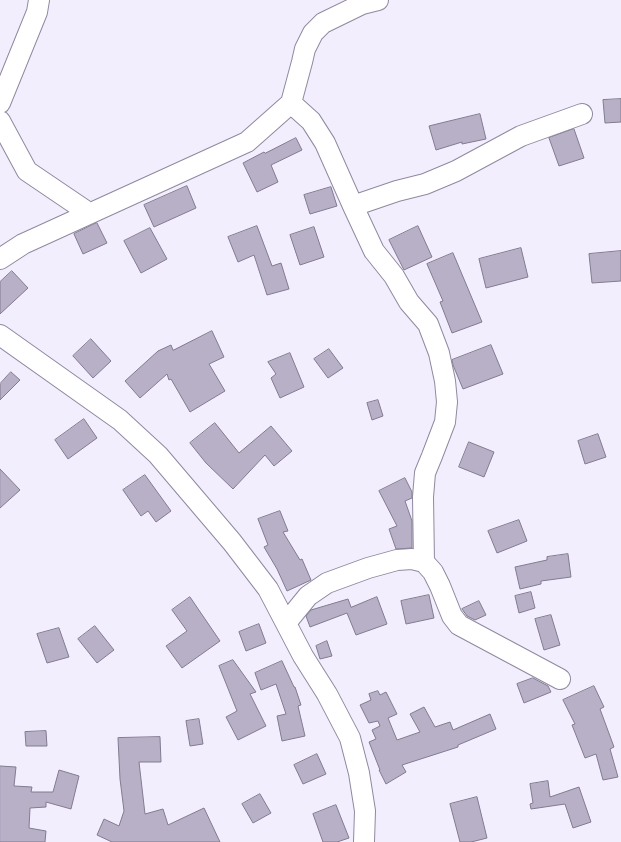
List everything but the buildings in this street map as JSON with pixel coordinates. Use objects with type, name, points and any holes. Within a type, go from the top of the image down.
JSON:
[{"type":"street","points":[[0,103],[37,12],[39,0]]},
{"type":"street","points":[[0,259],[23,244],[247,142],[291,103],[305,49],[313,33],[323,23],[362,4],[378,0]]},
{"type":"street","points":[[291,103],[311,121],[325,143],[374,251],[394,276],[409,302],[428,324],[439,353],[445,381],[447,402],[445,422],[425,473],[423,497],[424,562]]},
{"type":"street","points":[[353,206],[397,191],[426,184],[456,171],[521,136],[582,114]]},
{"type":"street","points":[[0,120],[27,171],[89,213]]},
{"type":"street","points":[[0,335],[120,420],[158,455],[232,542],[268,589],[303,656],[327,694],[350,738],[359,773],[365,811],[364,842]]},
{"type":"street","points":[[286,623],[308,596],[327,583],[368,568],[397,560],[412,559],[424,562],[433,572],[452,616],[460,625],[560,679]]}]
